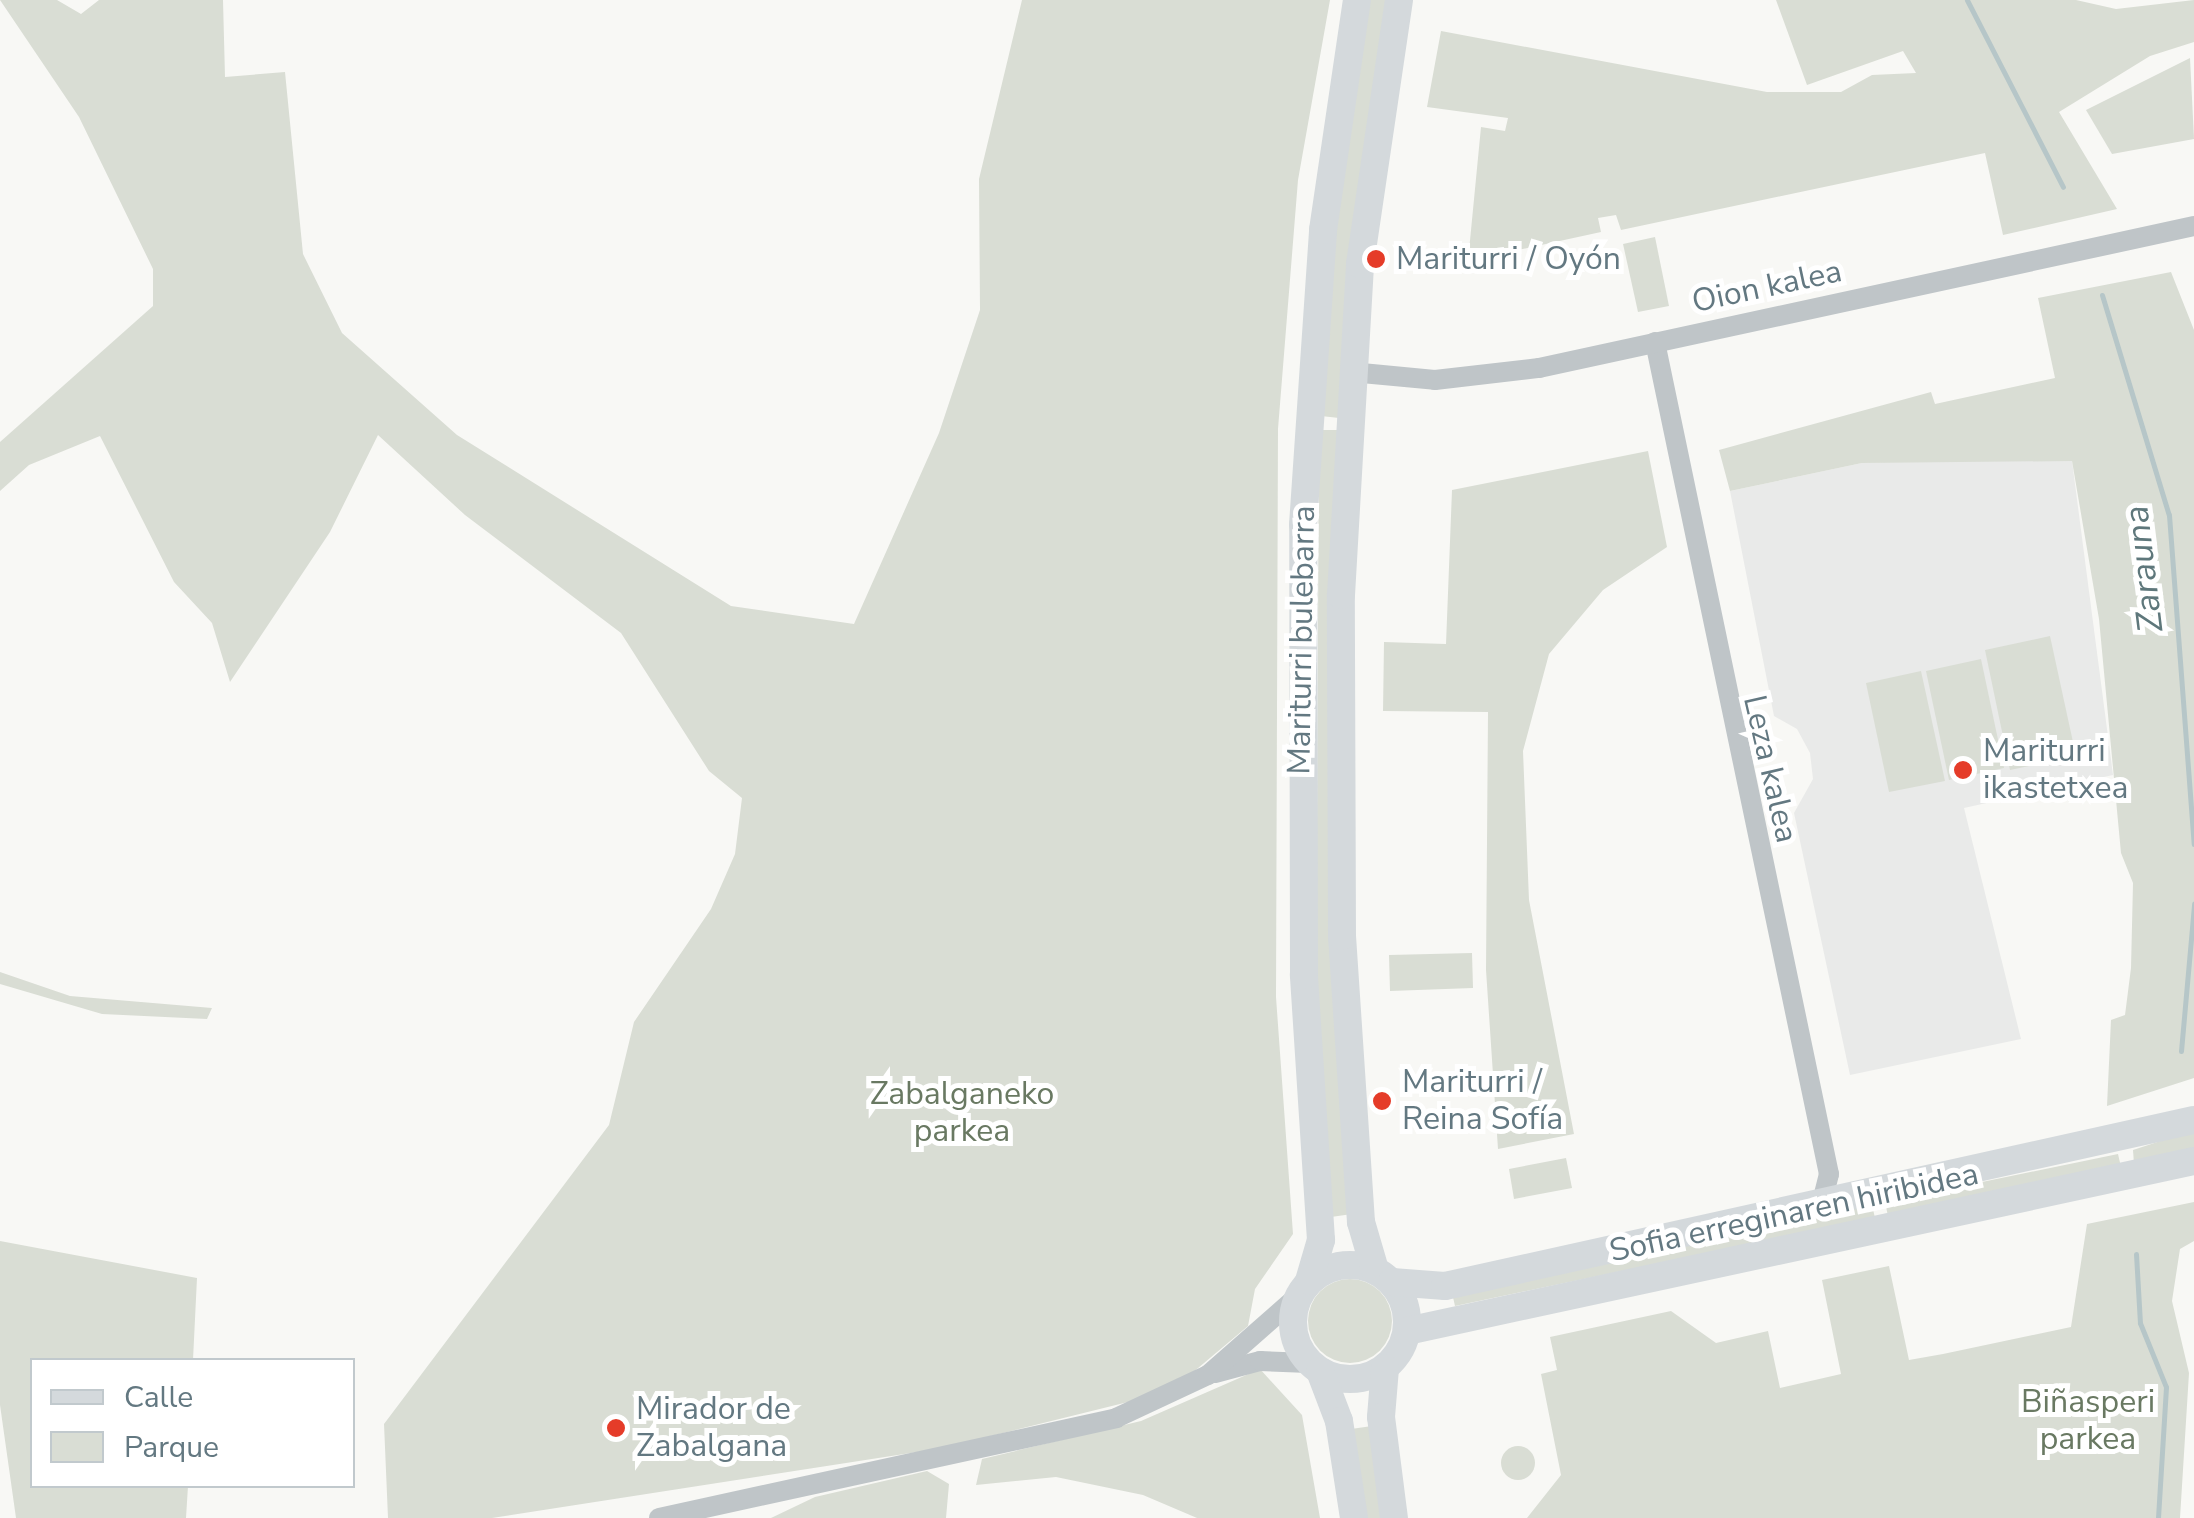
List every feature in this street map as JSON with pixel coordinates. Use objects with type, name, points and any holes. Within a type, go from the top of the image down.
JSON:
[{"type":"main road","name":"Mariturri bulebarra","points":[[1304,1288],[1321,1240],[1302,915],[1303,525],[1323,230],[1358,0]]},
{"type":"main road","name":"Mariturri bulebarra","points":[[1384,1276],[1361,1222],[1342,936],[1350,372],[1399,0]]},
{"type":"main road","name":"Sofia erreginaren hiribidea","points":[[1384,1276],[1445,1286],[1820,1207],[2194,1120]]},
{"type":"main road","name":"Sofia erreginaren hiribidea","points":[[1407,1331],[2194,1162]]},
{"type":"main road","points":[[1354,1518],[1340,1422],[1293,1331],[1304,1288],[1340,1265],[1384,1276],[1407,1331],[1385,1368],[1380,1417],[1394,1518]]},
{"type":"main road","points":[[1314,1367],[1353,1380],[1385,1368]]},
{"type":"street","name":"Oion kalea","points":[[1350,372],[1470,379],[2194,226]]},
{"type":"street","name":"Leza kalea","points":[[1656,342],[1829,1174],[1820,1207]]},
{"type":"street","points":[[1208,1375],[1304,1288]]},
{"type":"street","points":[[659,1518],[1116,1418],[1208,1375],[1260,1361],[1314,1367]]},
{"type":"shaded area","name":"Mariturri ikastetxea","points":[[1997,457],[2072,461],[2113,775],[1964,808],[2021,1039],[1850,1075],[1794,813],[1813,779],[1810,753],[1797,729],[1774,716],[1730,491],[1862,463]]},
{"type":"green space","name":"Zabalganeko parkea","points":[[0,0],[57,0],[81,14],[99,0],[223,0],[225,77],[285,72],[303,254],[342,333],[457,435],[731,606],[854,624],[939,433],[980,310],[979,179],[1022,0],[1330,0],[1298,180],[1278,429],[1276,997],[1293,1234],[1255,1289],[1248,1326],[1185,1379],[1132,1401],[943,1448],[492,1518],[388,1518],[384,1424],[609,1125],[634,1022],[711,909],[735,854],[742,798],[709,771],[621,633],[465,515],[378,435],[330,532],[230,682],[212,623],[174,582],[100,436],[29,465],[0,491],[0,442],[153,306],[153,269],[79,117]]},
{"type":"green space","points":[[1369,0],[1386,0],[1339,418],[1321,416],[1335,229]]},
{"type":"green space","points":[[1776,0],[2076,0],[2116,9],[2194,0],[2194,42],[2150,56],[2059,112],[2117,209],[2003,235],[1985,153],[1621,230],[1616,215],[1598,218],[1601,232],[1468,261],[1481,127],[1505,131],[1508,118],[1427,107],[1441,31],[1767,92],[1841,92],[1872,75],[1916,73],[1903,51],[1807,85]]},
{"type":"green space","points":[[2190,58],[2194,139],[2112,154],[2086,110]]},
{"type":"green space","points":[[1655,237],[1669,306],[1638,312],[1623,244]]},
{"type":"green space","points":[[2171,272],[2194,330],[2194,1078],[2107,1106],[2111,1020],[2125,1015],[2131,968],[2133,883],[2121,853],[2099,619],[2072,461],[1862,463],[1730,491],[1719,450],[1931,392],[1935,404],[2055,378],[2038,298]]},
{"type":"green space","points":[[1319,430],[1338,430],[1352,1214],[1331,1217],[1316,1021]]},
{"type":"green space","points":[[1648,451],[1667,547],[1603,590],[1549,654],[1523,751],[1529,900],[1574,1134],[1498,1149],[1486,970],[1488,712],[1383,711],[1384,642],[1446,644],[1452,490]]},
{"type":"green space","points":[[2050,636],[2076,756],[2010,770],[1985,650]]},
{"type":"green space","points":[[1981,659],[2004,768],[1949,780],[1926,671]]},
{"type":"green space","points":[[1921,671],[1945,781],[1889,792],[1866,683]]},
{"type":"green space","points":[[1472,953],[1473,988],[1390,991],[1389,955]]},
{"type":"green space","points":[[0,972],[70,996],[212,1008],[207,1019],[102,1014],[0,984]]},
{"type":"green space","points":[[2194,1130],[2194,1152],[2134,1164],[2133,1150]]},
{"type":"green space","points":[[2118,1154],[2121,1167],[1888,1216],[1885,1202]]},
{"type":"green space","points":[[1566,1158],[1572,1188],[1514,1199],[1509,1169]]},
{"type":"green space","name":"Biñasperi parkea","points":[[2194,1202],[2194,1241],[2180,1249],[2172,1301],[2189,1373],[2180,1518],[1527,1518],[1561,1475],[1541,1374],[1557,1370],[1550,1337],[1671,1311],[1716,1343],[1768,1331],[1780,1388],[1841,1374],[1822,1280],[1889,1266],[1909,1360],[1943,1354],[2071,1327],[2087,1224]]},
{"type":"green space","points":[[1872,1205],[1875,1218],[1455,1306],[1452,1293]]},
{"type":"green space","points":[[0,1241],[197,1278],[193,1358],[30,1358],[30,1488],[188,1488],[186,1518],[16,1518],[0,1405]]},
{"type":"green space","points":[[1350,1279],[1366,1282],[1380,1291],[1389,1305],[1389,1337],[1380,1351],[1366,1360],[1350,1363],[1334,1360],[1320,1351],[1311,1337],[1308,1321],[1311,1305],[1320,1291],[1334,1282]]},
{"type":"green space","points":[[1260,1369],[1302,1415],[1320,1518],[1197,1518],[1143,1495],[1056,1477],[976,1485],[982,1459],[1141,1421]]},
{"type":"green space","points":[[1372,1426],[1387,1518],[1365,1518],[1351,1429]]},
{"type":"green space","points":[[1518,1446],[1530,1451],[1535,1463],[1530,1475],[1518,1480],[1506,1475],[1501,1463],[1506,1451]]},
{"type":"green space","points":[[927,1471],[949,1484],[946,1518],[771,1518],[815,1497]]},
{"type":"waterway","name":"Zarauna","points":[[1967,0],[2063,187]]},
{"type":"waterway","name":"Zarauna","points":[[2102,295],[2169,515],[2194,844]]},
{"type":"waterway","name":"Zarauna","points":[[2181,1051],[2194,904]]},
{"type":"waterway","name":"Zarauna","points":[[2136,1254],[2140,1323],[2166,1387],[2158,1518]]},
{"type":"place","name":"Mariturri / Oyón","points":[[1376,259]]},
{"type":"place","name":"Mariturri ikastetxea","points":[[1963,770]]},
{"type":"place","name":"Mariturri / Reina Sofía","points":[[1382,1101]]},
{"type":"place","name":"Mirador de Zabalgana","points":[[616,1428]]}]
